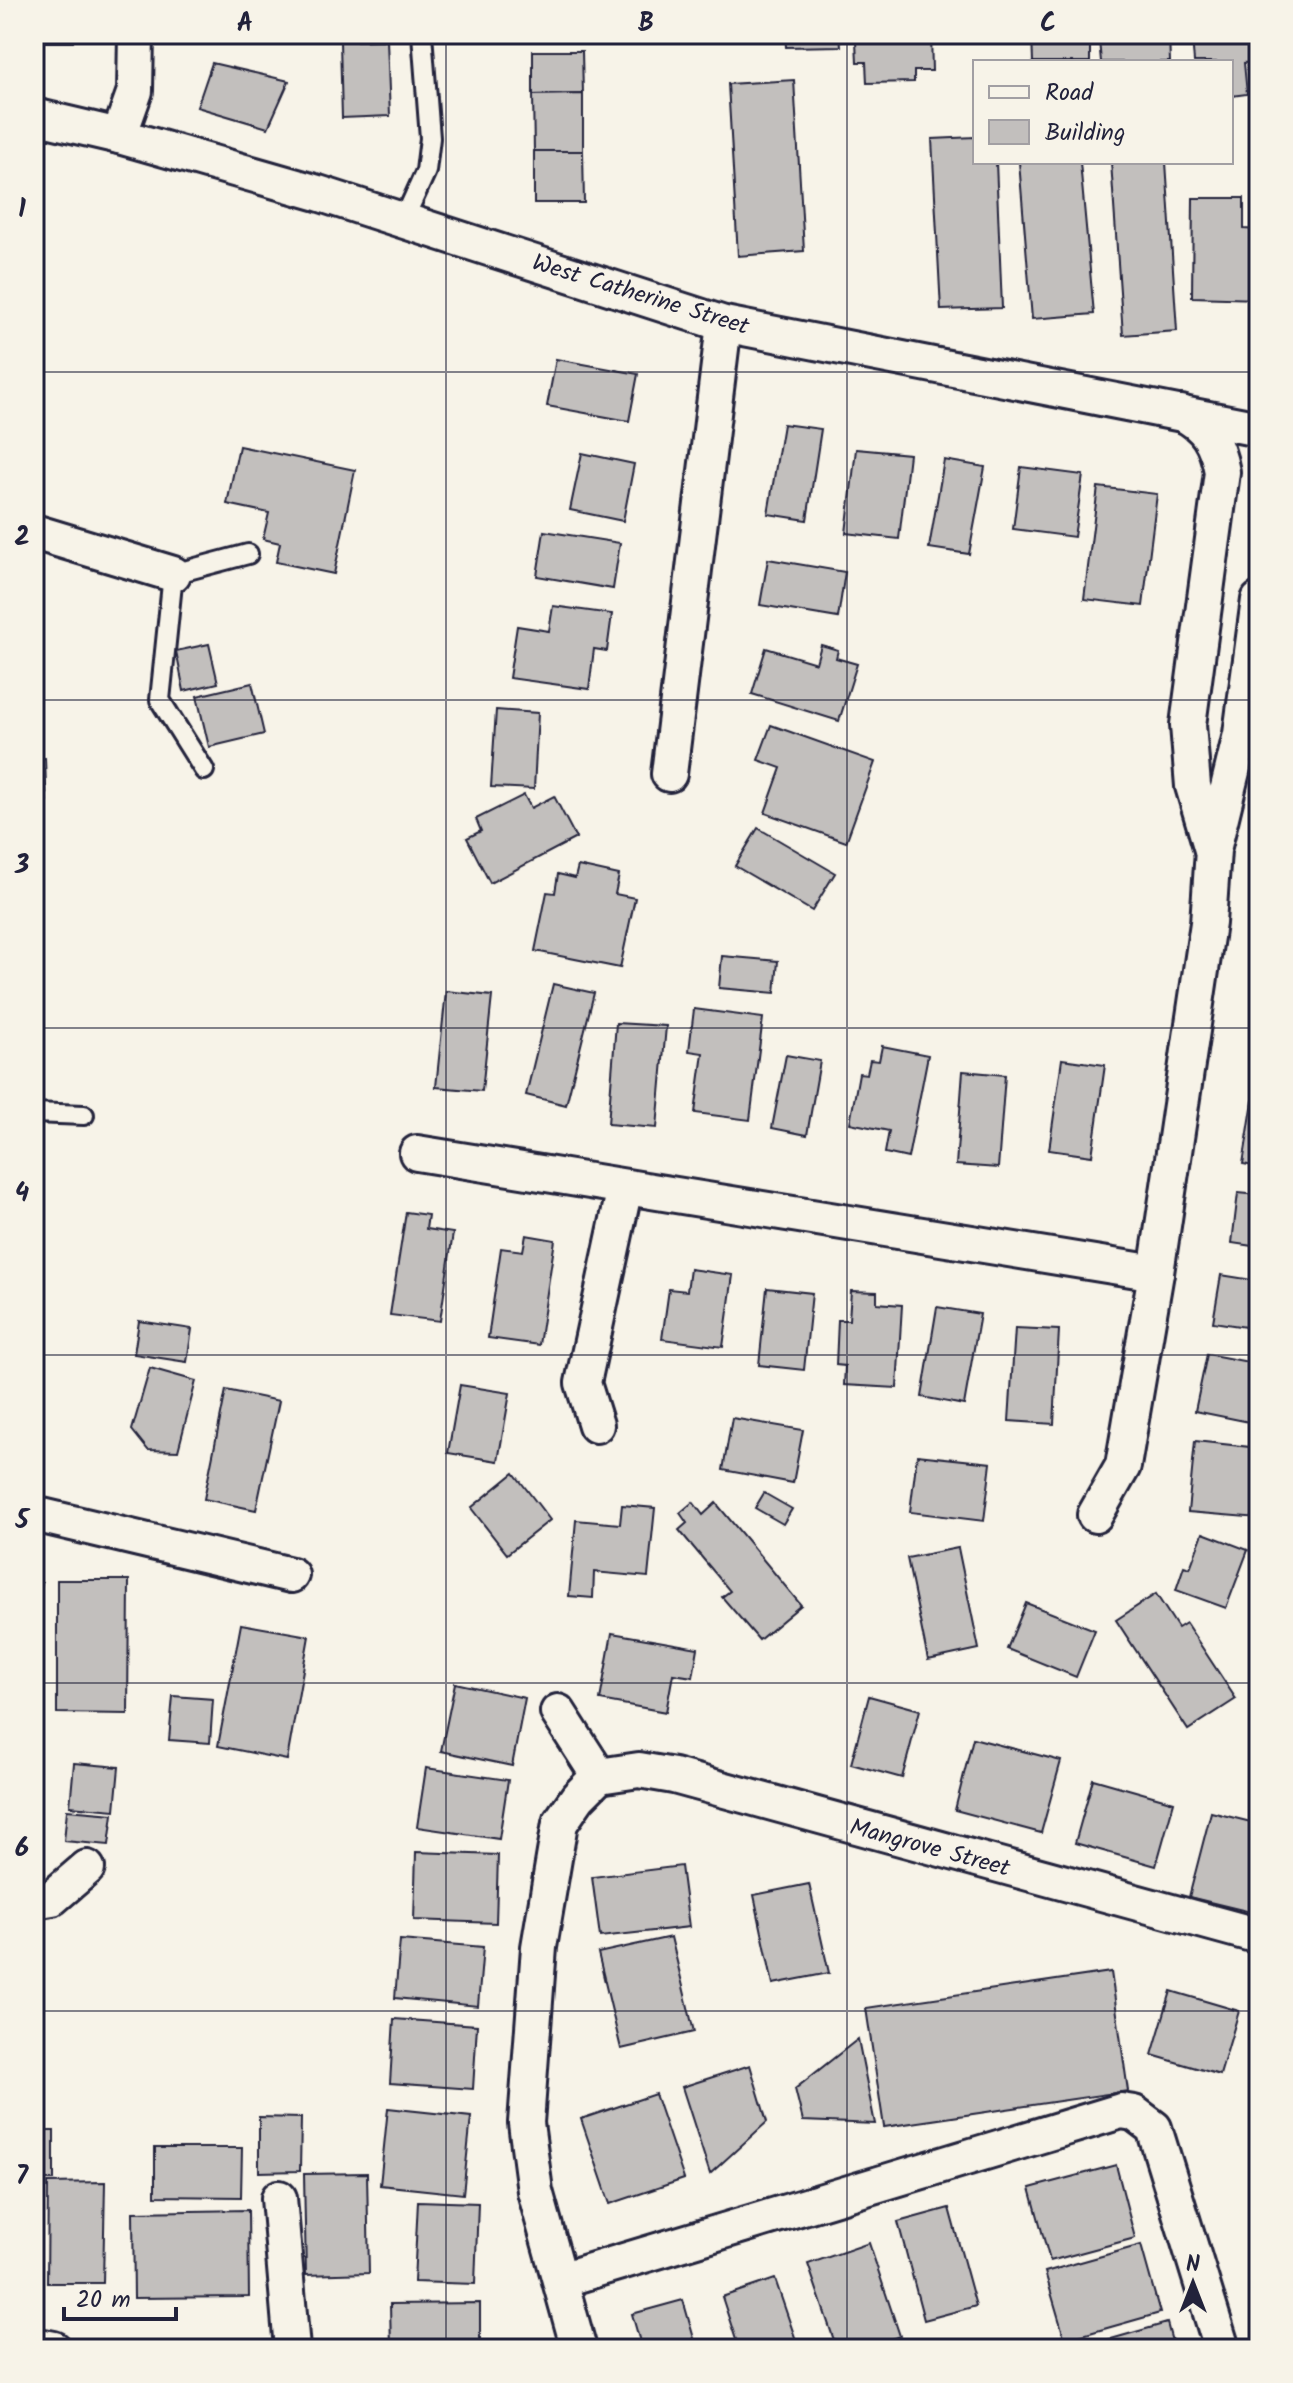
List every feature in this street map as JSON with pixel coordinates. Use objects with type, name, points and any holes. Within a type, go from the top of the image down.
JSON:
[{"type":"street","points":[[119,136],[135,91],[136,34]]},
{"type":"street","name":"West Catherine Street","points":[[34,116],[119,136],[404,219],[724,324],[1259,429]]},
{"type":"street","points":[[669,774],[724,324]]},
{"type":"street","points":[[1174,410],[1193,419],[1209,433],[1218,452],[1222,472],[1188,725],[1193,786],[1213,850]]},
{"type":"street","points":[[34,532],[173,574]]},
{"type":"street","points":[[1095,1515],[1123,1466],[1156,1273],[1208,923],[1213,850],[1241,734],[1259,600]]},
{"type":"street","points":[[417,1153],[1156,1273]]},
{"type":"street","points":[[596,1425],[583,1383],[625,1187]]},
{"type":"street","points":[[34,1514],[291,1575]]},
{"type":"street","points":[[558,1712],[599,1776],[578,1797],[560,1823],[539,1947],[526,2123],[535,2191],[579,2349]]},
{"type":"street","name":"Mangrove Street","points":[[599,1776],[639,1770],[674,1776],[1259,1936]]},
{"type":"street","points":[[34,1901],[52,1898],[87,1868]]},
{"type":"street","points":[[561,2280],[1121,2111],[1134,2113],[1154,2128],[1222,2349]]},
{"type":"street","points":[[279,2198],[292,2349]]},
{"type":"street","points":[[34,2345],[54,2349]]},
{"type":"lane","points":[[404,219],[426,171],[430,138],[422,34]]},
{"type":"lane","points":[[204,770],[160,700],[173,574],[248,554]]},
{"type":"lane","points":[[34,1113],[84,1115]]},
{"type":"building","points":[[34,34],[73,34],[73,42],[34,42]]},
{"type":"building","points":[[785,34],[840,34],[841,46],[786,47]]},
{"type":"building","points":[[866,34],[931,34],[932,71],[914,71],[914,82],[867,83],[866,62],[857,62],[856,41],[866,41]]},
{"type":"building","points":[[1032,34],[1090,34],[1090,60],[1033,60]]},
{"type":"building","points":[[1114,34],[1169,34],[1170,60],[1101,60],[1099,40],[1115,39]]},
{"type":"building","points":[[1252,34],[1256,62],[1244,63],[1247,94],[1233,96],[1233,60],[1194,60],[1192,36]]},
{"type":"building","points":[[387,40],[390,116],[342,118],[340,41]]},
{"type":"building","points":[[533,51],[582,51],[583,94],[533,95]]},
{"type":"building","points":[[212,63],[289,81],[268,128],[197,107]]},
{"type":"building","points":[[794,80],[804,251],[738,256],[728,84]]},
{"type":"building","points":[[583,94],[583,151],[534,151],[533,95]]},
{"type":"building","points":[[973,137],[973,164],[996,164],[1002,308],[941,310],[932,139]]},
{"type":"building","points":[[534,151],[583,151],[584,203],[534,203]]},
{"type":"building","points":[[1019,164],[1080,164],[1094,314],[1032,319]]},
{"type":"building","points":[[1111,164],[1166,164],[1177,331],[1123,335]]},
{"type":"building","points":[[1193,198],[1244,198],[1244,229],[1259,230],[1259,299],[1192,297]]},
{"type":"building","points":[[556,359],[638,374],[629,421],[547,406]]},
{"type":"building","points":[[783,424],[821,429],[807,520],[768,514]]},
{"type":"building","points":[[239,446],[355,470],[334,574],[276,562],[280,543],[263,539],[269,513],[227,504]]},
{"type":"building","points":[[856,449],[909,454],[899,539],[846,533]]},
{"type":"building","points":[[582,453],[634,464],[623,521],[570,510]]},
{"type":"building","points":[[944,460],[985,467],[969,554],[929,548]]},
{"type":"building","points":[[1021,467],[1083,475],[1074,537],[1013,529]]},
{"type":"building","points":[[1098,487],[1157,494],[1143,606],[1084,599]]},
{"type":"building","points":[[544,531],[620,543],[613,589],[537,576]]},
{"type":"building","points":[[768,559],[845,572],[838,618],[760,605]]},
{"type":"building","points":[[553,606],[612,614],[607,651],[594,649],[589,689],[509,678],[517,626],[549,631]]},
{"type":"building","points":[[209,644],[218,683],[184,691],[176,651]]},
{"type":"building","points":[[821,645],[838,650],[836,658],[857,664],[839,721],[752,694],[766,648],[816,663]]},
{"type":"building","points":[[252,683],[264,734],[209,747],[197,696]]},
{"type":"building","points":[[496,710],[538,713],[534,789],[491,787]]},
{"type":"building","points":[[771,725],[875,762],[846,842],[765,813],[781,768],[758,760]]},
{"type":"building","points":[[34,758],[45,758],[47,814],[34,814]]},
{"type":"building","points":[[524,795],[531,808],[554,796],[576,838],[490,883],[467,838],[481,831],[476,819]]},
{"type":"building","points":[[758,828],[835,873],[812,911],[735,866]]},
{"type":"building","points":[[578,866],[619,875],[615,894],[635,898],[620,968],[535,951],[547,892],[555,893],[558,874],[575,878]]},
{"type":"building","points":[[722,956],[778,961],[775,993],[719,988]]},
{"type":"building","points":[[553,984],[594,993],[566,1105],[526,1095]]},
{"type":"building","points":[[446,991],[492,996],[482,1091],[436,1087]]},
{"type":"building","points":[[694,1009],[763,1018],[750,1120],[695,1113],[703,1053],[689,1051]]},
{"type":"building","points":[[616,1023],[666,1026],[657,1128],[608,1124]]},
{"type":"building","points":[[882,1046],[928,1055],[908,1158],[885,1153],[889,1131],[850,1123],[859,1073],[867,1074],[870,1060],[879,1061]]},
{"type":"building","points":[[786,1055],[820,1061],[807,1135],[772,1128]]},
{"type":"building","points":[[1062,1059],[1105,1065],[1092,1156],[1049,1150]]},
{"type":"building","points":[[963,1071],[1005,1075],[998,1168],[956,1165]]},
{"type":"building","points":[[1253,1101],[1259,1102],[1259,1167],[1243,1164]]},
{"type":"building","points":[[1238,1193],[1259,1195],[1259,1247],[1232,1243]]},
{"type":"building","points":[[406,1212],[428,1215],[426,1229],[453,1233],[440,1321],[390,1315]]},
{"type":"building","points":[[526,1235],[555,1240],[539,1345],[488,1338],[501,1248],[523,1251]]},
{"type":"building","points":[[690,1269],[733,1275],[723,1347],[662,1339],[669,1289],[687,1291]]},
{"type":"building","points":[[1221,1275],[1259,1281],[1259,1329],[1213,1322]]},
{"type":"building","points":[[767,1288],[812,1293],[804,1370],[759,1365]]},
{"type":"building","points":[[851,1291],[877,1292],[877,1303],[902,1305],[897,1388],[844,1385],[845,1366],[836,1365],[838,1320],[849,1320]]},
{"type":"building","points":[[937,1307],[980,1314],[964,1405],[922,1397]]},
{"type":"building","points":[[139,1321],[192,1329],[187,1362],[134,1354]]},
{"type":"building","points":[[1015,1328],[1059,1330],[1054,1424],[1009,1421]]},
{"type":"building","points":[[1207,1354],[1259,1364],[1259,1424],[1195,1411]]},
{"type":"building","points":[[150,1368],[196,1381],[178,1451],[148,1450],[132,1430]]},
{"type":"building","points":[[460,1385],[510,1393],[498,1461],[448,1453]]},
{"type":"building","points":[[226,1390],[279,1401],[256,1510],[204,1499]]},
{"type":"building","points":[[732,1418],[803,1430],[793,1483],[723,1470]]},
{"type":"building","points":[[1195,1441],[1259,1448],[1259,1518],[1188,1512]]},
{"type":"building","points":[[917,1455],[991,1463],[984,1521],[910,1512]]},
{"type":"building","points":[[514,1473],[550,1520],[507,1554],[471,1508]]},
{"type":"building","points":[[764,1493],[792,1509],[783,1524],[755,1508]]},
{"type":"building","points":[[693,1502],[703,1515],[716,1503],[801,1605],[759,1640],[722,1597],[730,1591],[679,1530],[687,1523],[680,1513]]},
{"type":"building","points":[[622,1505],[655,1508],[648,1577],[594,1572],[593,1598],[569,1596],[576,1520],[620,1524]]},
{"type":"building","points":[[1203,1533],[1248,1550],[1226,1608],[1176,1590],[1184,1566],[1190,1568]]},
{"type":"building","points":[[958,1548],[979,1649],[928,1660],[907,1558]]},
{"type":"building","points":[[57,1580],[129,1580],[128,1714],[57,1713]]},
{"type":"building","points":[[34,1581],[42,1583],[34,1622]]},
{"type":"building","points":[[1156,1594],[1178,1628],[1186,1623],[1236,1699],[1188,1730],[1116,1620]]},
{"type":"building","points":[[1026,1603],[1095,1630],[1076,1677],[1007,1649]]},
{"type":"building","points":[[241,1624],[309,1636],[287,1760],[218,1746]]},
{"type":"building","points":[[612,1633],[698,1648],[693,1677],[673,1674],[666,1712],[600,1700]]},
{"type":"building","points":[[455,1683],[525,1698],[512,1766],[441,1751]]},
{"type":"building","points":[[173,1696],[213,1699],[210,1743],[169,1740]]},
{"type":"building","points":[[869,1696],[920,1710],[902,1778],[851,1764]]},
{"type":"building","points":[[973,1738],[1061,1761],[1041,1833],[955,1810]]},
{"type":"building","points":[[74,1763],[119,1767],[115,1810],[70,1806]]},
{"type":"building","points":[[426,1768],[508,1780],[499,1839],[417,1827]]},
{"type":"building","points":[[1093,1779],[1174,1802],[1156,1866],[1075,1843]]},
{"type":"building","points":[[67,1810],[113,1814],[109,1845],[64,1841]]},
{"type":"building","points":[[1211,1812],[1259,1824],[1259,1914],[1189,1897]]},
{"type":"building","points":[[416,1852],[498,1855],[496,1923],[414,1920]]},
{"type":"building","points":[[681,1866],[689,1927],[600,1937],[592,1877]]},
{"type":"building","points":[[809,1884],[829,1973],[773,1984],[754,1895]]},
{"type":"building","points":[[671,1937],[694,2032],[621,2049],[598,1953]]},
{"type":"building","points":[[400,1940],[483,1947],[478,2006],[395,1998]]},
{"type":"building","points":[[1111,1972],[1128,2091],[884,2127],[866,2008]]},
{"type":"building","points":[[1171,1991],[1239,2011],[1220,2075],[1152,2055]]},
{"type":"building","points":[[394,2019],[477,2025],[473,2089],[390,2083]]},
{"type":"building","points":[[858,2039],[875,2124],[803,2121],[795,2089]]},
{"type":"building","points":[[1259,2053],[1259,2084],[1252,2083]]},
{"type":"building","points":[[750,2065],[767,2122],[710,2174],[682,2087]]},
{"type":"building","points":[[655,2094],[684,2179],[610,2204],[581,2119]]},
{"type":"building","points":[[388,2108],[471,2117],[463,2194],[380,2185]]},
{"type":"building","points":[[259,2117],[301,2118],[300,2171],[259,2172]]},
{"type":"building","points":[[34,2131],[54,2131],[54,2180],[34,2180]]},
{"type":"building","points":[[155,2148],[242,2148],[241,2197],[155,2196]]},
{"type":"building","points":[[1116,2165],[1135,2238],[1050,2261],[1030,2188]]},
{"type":"building","points":[[367,2173],[369,2273],[306,2275],[304,2174]]},
{"type":"building","points":[[105,2182],[103,2283],[47,2283],[48,2183]]},
{"type":"building","points":[[418,2201],[478,2203],[475,2284],[414,2282]]},
{"type":"building","points":[[949,2208],[976,2306],[924,2320],[898,2222]]},
{"type":"building","points":[[248,2210],[249,2297],[134,2298],[133,2212]]},
{"type":"building","points":[[869,2243],[900,2336],[862,2349],[837,2349],[808,2264]]},
{"type":"building","points":[[1141,2245],[1160,2313],[1065,2340],[1045,2272]]},
{"type":"building","points":[[775,2279],[799,2349],[739,2349],[722,2297]]},
{"type":"building","points":[[683,2300],[697,2349],[642,2349],[632,2314]]},
{"type":"building","points":[[480,2303],[480,2349],[391,2349],[390,2304]]},
{"type":"building","points":[[1167,2323],[1174,2349],[1076,2349]]}]
